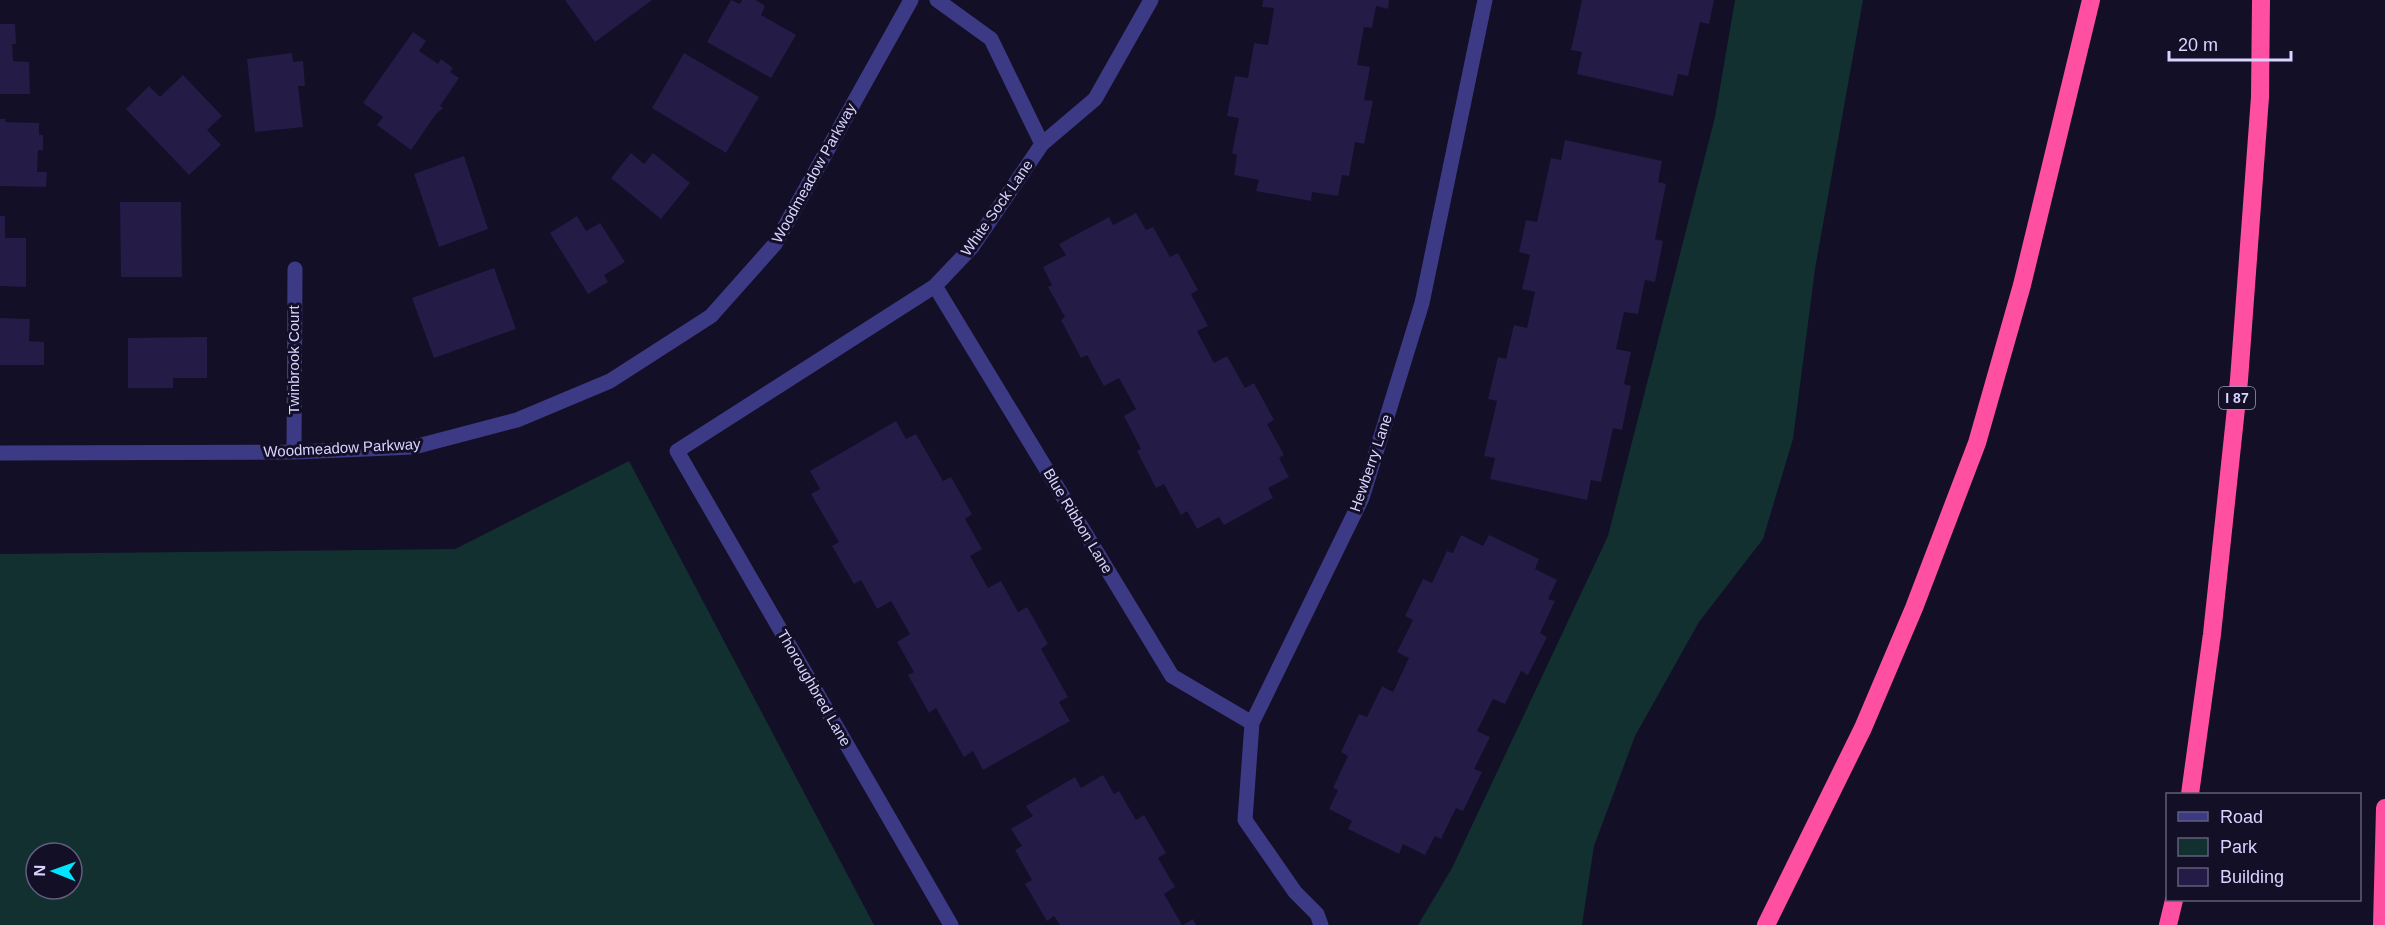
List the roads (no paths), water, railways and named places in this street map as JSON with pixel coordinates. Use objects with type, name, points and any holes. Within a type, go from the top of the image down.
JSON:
[{"type":"highway","points":[[1766,925],[1863,728],[1914,608],[1977,443],[2022,285],[2091,0]]},
{"type":"highway","name":"I 87","points":[[2190,793],[2212,634],[2240,380],[2260,97],[2261,0]]},
{"type":"highway","points":[[2382,925],[2385,808]]},
{"type":"highway","points":[[2169,925],[2174,901]]},
{"type":"street","name":"Woodmeadow Parkway","points":[[0,453],[294,452],[414,447],[518,420],[610,381],[711,316],[775,244],[911,0]]},
{"type":"street","points":[[937,0],[991,39],[1042,144]]},
{"type":"street","name":"White Sock Lane","points":[[677,451],[935,286],[972,247],[1042,144],[1095,99],[1151,0]]},
{"type":"street","name":"Hewberry Lane","points":[[1321,925],[1317,914],[1295,892],[1245,820],[1252,723],[1362,498],[1422,303],[1485,0]]},
{"type":"street","name":"Twinbrook Court","points":[[294,452],[295,269]]},
{"type":"street","name":"Blue Ribbon Lane","points":[[935,286],[1172,676],[1252,723]]},
{"type":"street","name":"Thoroughbred Lane","points":[[677,451],[951,925]]}]
